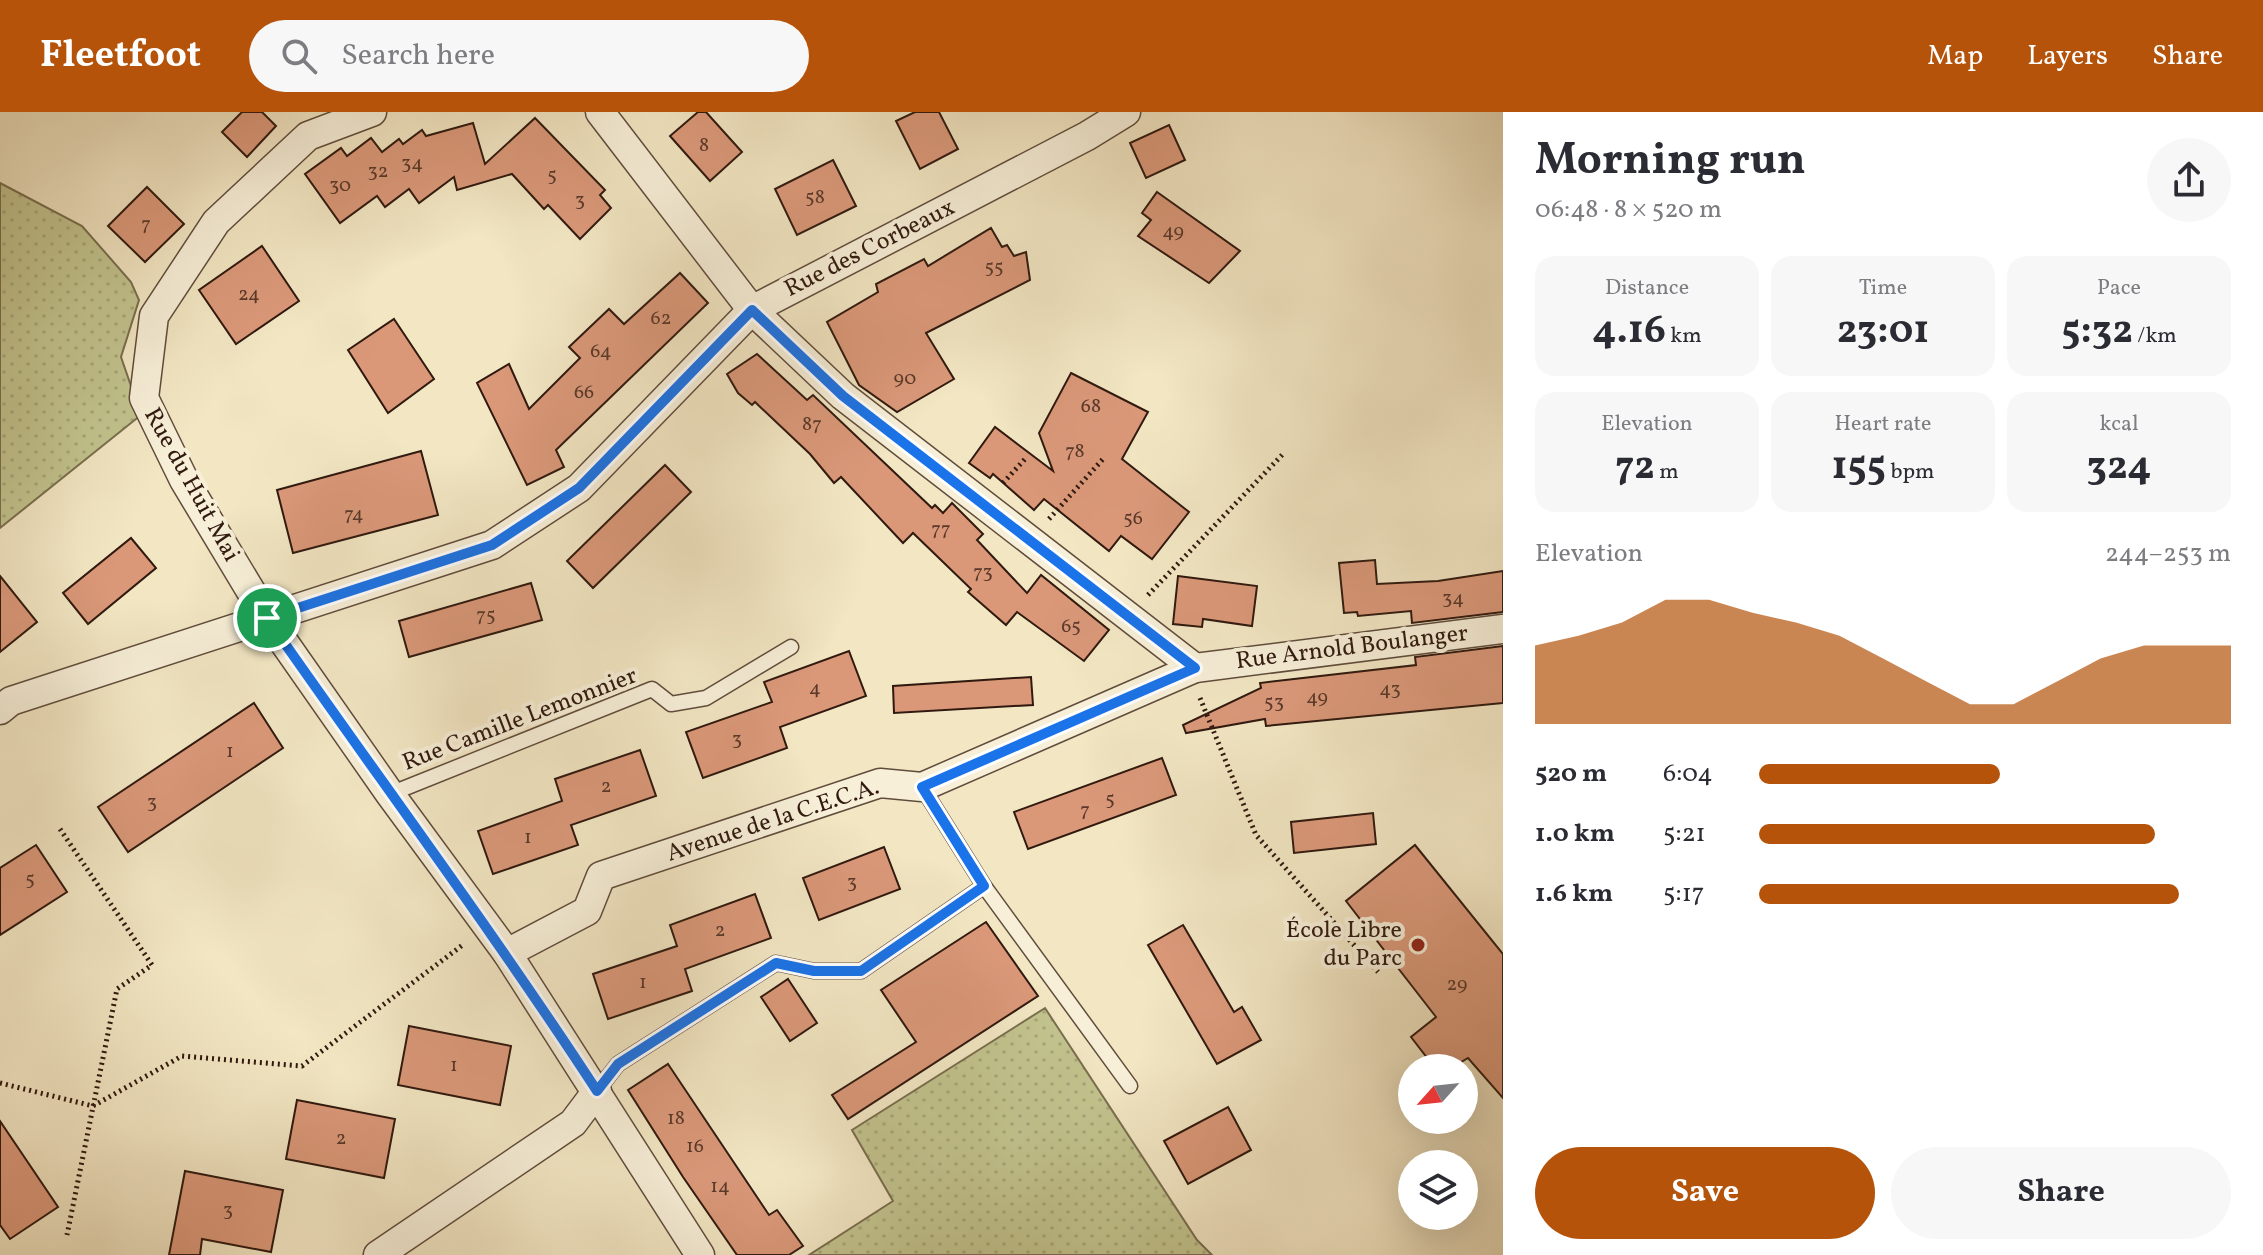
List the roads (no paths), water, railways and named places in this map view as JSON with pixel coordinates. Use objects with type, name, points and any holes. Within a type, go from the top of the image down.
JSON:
[{"type":"street","name":"Rue du Huit Mai","points":[[372,112],[308,136],[216,222],[154,316],[144,398],[184,480],[267,618],[390,794],[507,953],[700,1255]]},
{"type":"street","points":[[600,112],[752,310],[843,396],[1128,616],[1192,670]]},
{"type":"street","name":"Rue des Corbeaux","points":[[0,710],[11,701],[492,545],[579,488],[752,310],[1087,136],[1126,112]]},
{"type":"street","name":"Rue Arnold Boulanger","points":[[1192,670],[1503,629]]},
{"type":"street","name":"Avenue de la C.E.C.A.","points":[[507,953],[587,911],[601,876],[880,783],[922,787],[1192,670]]},
{"type":"street","points":[[378,1255],[573,1123],[597,1091]]},
{"type":"lane","name":"Rue Camille Lemonnier","points":[[390,794],[652,689],[671,704],[706,698],[791,647]]},
{"type":"lane","points":[[922,787],[984,886],[1130,1086]]},
{"type":"lane","points":[[597,1091],[618,1064],[776,963],[814,971],[861,971],[984,886]]},
{"type":"place","name":"École Libre du Parc","points":[[1418,945]]}]
